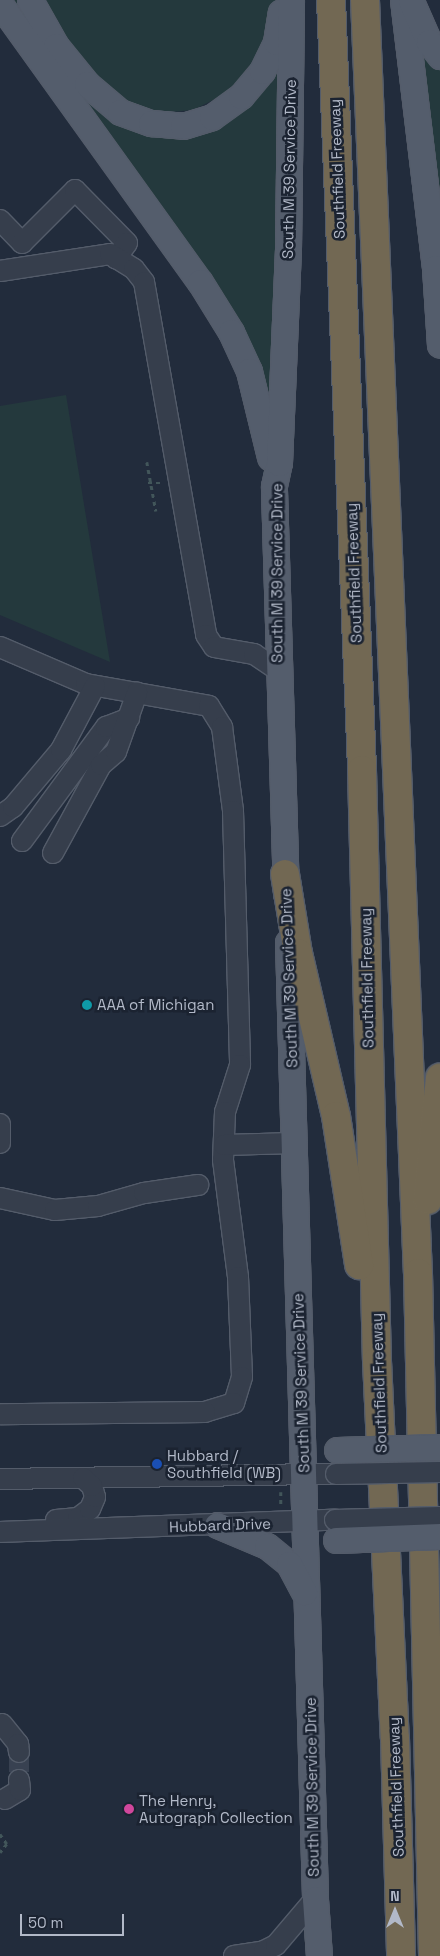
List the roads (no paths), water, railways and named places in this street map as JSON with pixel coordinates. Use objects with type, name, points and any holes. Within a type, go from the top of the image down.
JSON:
[{"type":"highway","name":"Southfield Freeway","points":[[331,0],[362,770],[377,1361],[395,1738],[401,1956]]},
{"type":"highway","points":[[365,0],[418,1273],[432,1956]]},
{"type":"highway","points":[[285,874],[298,953],[338,1124],[362,1290],[377,1361]]},
{"type":"highway","points":[[418,1273],[435,1148],[440,1078]]},
{"type":"main road","points":[[30,0],[56,46],[93,90],[120,112],[151,123],[183,126],[212,117],[241,96],[262,71],[276,42],[284,0]]},
{"type":"main road","name":"South M 39 Service Drive","points":[[291,0],[288,250],[279,463],[274,486],[278,670],[303,1429],[315,1899],[320,1956]]},
{"type":"main road","points":[[404,0],[435,268],[440,345]]},
{"type":"main road","points":[[410,0],[429,42],[440,56]]},
{"type":"main road","points":[[0,4],[195,274],[232,332],[258,401],[274,486]]},
{"type":"main road","points":[[303,1429],[337,1462],[440,1447]]},
{"type":"main road","points":[[217,1525],[274,1552],[289,1564],[307,1599]]},
{"type":"main road","points":[[306,1569],[318,1548],[336,1530],[440,1536]]},
{"type":"street","points":[[0,220],[22,243],[75,190],[127,243],[116,258]]},
{"type":"street","points":[[0,271],[110,254],[134,269],[144,282],[206,635],[214,647],[254,654],[278,670]]},
{"type":"street","points":[[0,647],[95,686],[209,706],[222,727],[233,812],[240,1065],[225,1112],[224,1144],[239,1304],[242,1377],[234,1402],[205,1412],[0,1414]]},
{"type":"street","points":[[0,816],[13,807],[61,750],[95,686]]},
{"type":"street","points":[[53,853],[101,765],[116,752],[137,693]]},
{"type":"street","points":[[22,841],[106,727],[129,718]]},
{"type":"street","points":[[0,1124],[0,1143]]},
{"type":"street","points":[[224,1144],[294,1143]]},
{"type":"street","points":[[0,1198],[55,1210],[98,1206],[144,1193],[198,1184]]},
{"type":"street","points":[[0,1479],[304,1475],[337,1462],[440,1472]]},
{"type":"street","points":[[0,1471],[106,1469],[144,1477]]},
{"type":"street","points":[[0,1490],[29,1489],[53,1478]]},
{"type":"street","points":[[7,1531],[35,1522],[78,1518],[90,1509],[95,1497],[92,1486],[82,1478]]},
{"type":"street","name":"Hubbard Drive","points":[[7,1531],[305,1521],[336,1530],[440,1517]]},
{"type":"street","points":[[2,1724],[18,1744],[19,1752]]},
{"type":"street","points":[[5,1799],[20,1790],[19,1780]]},
{"type":"street","points":[[234,1956],[264,1951],[276,1945],[315,1899]]},
{"type":"tunnel","points":[[19,1752],[19,1780]]},
{"type":"place","name":"AAA of Michigan","points":[[87,1005]]},
{"type":"place","name":"Hubbard / Southfield (WB)","points":[[157,1464]]},
{"type":"place","name":"The Henry, Autograph Collection","points":[[129,1809]]}]
